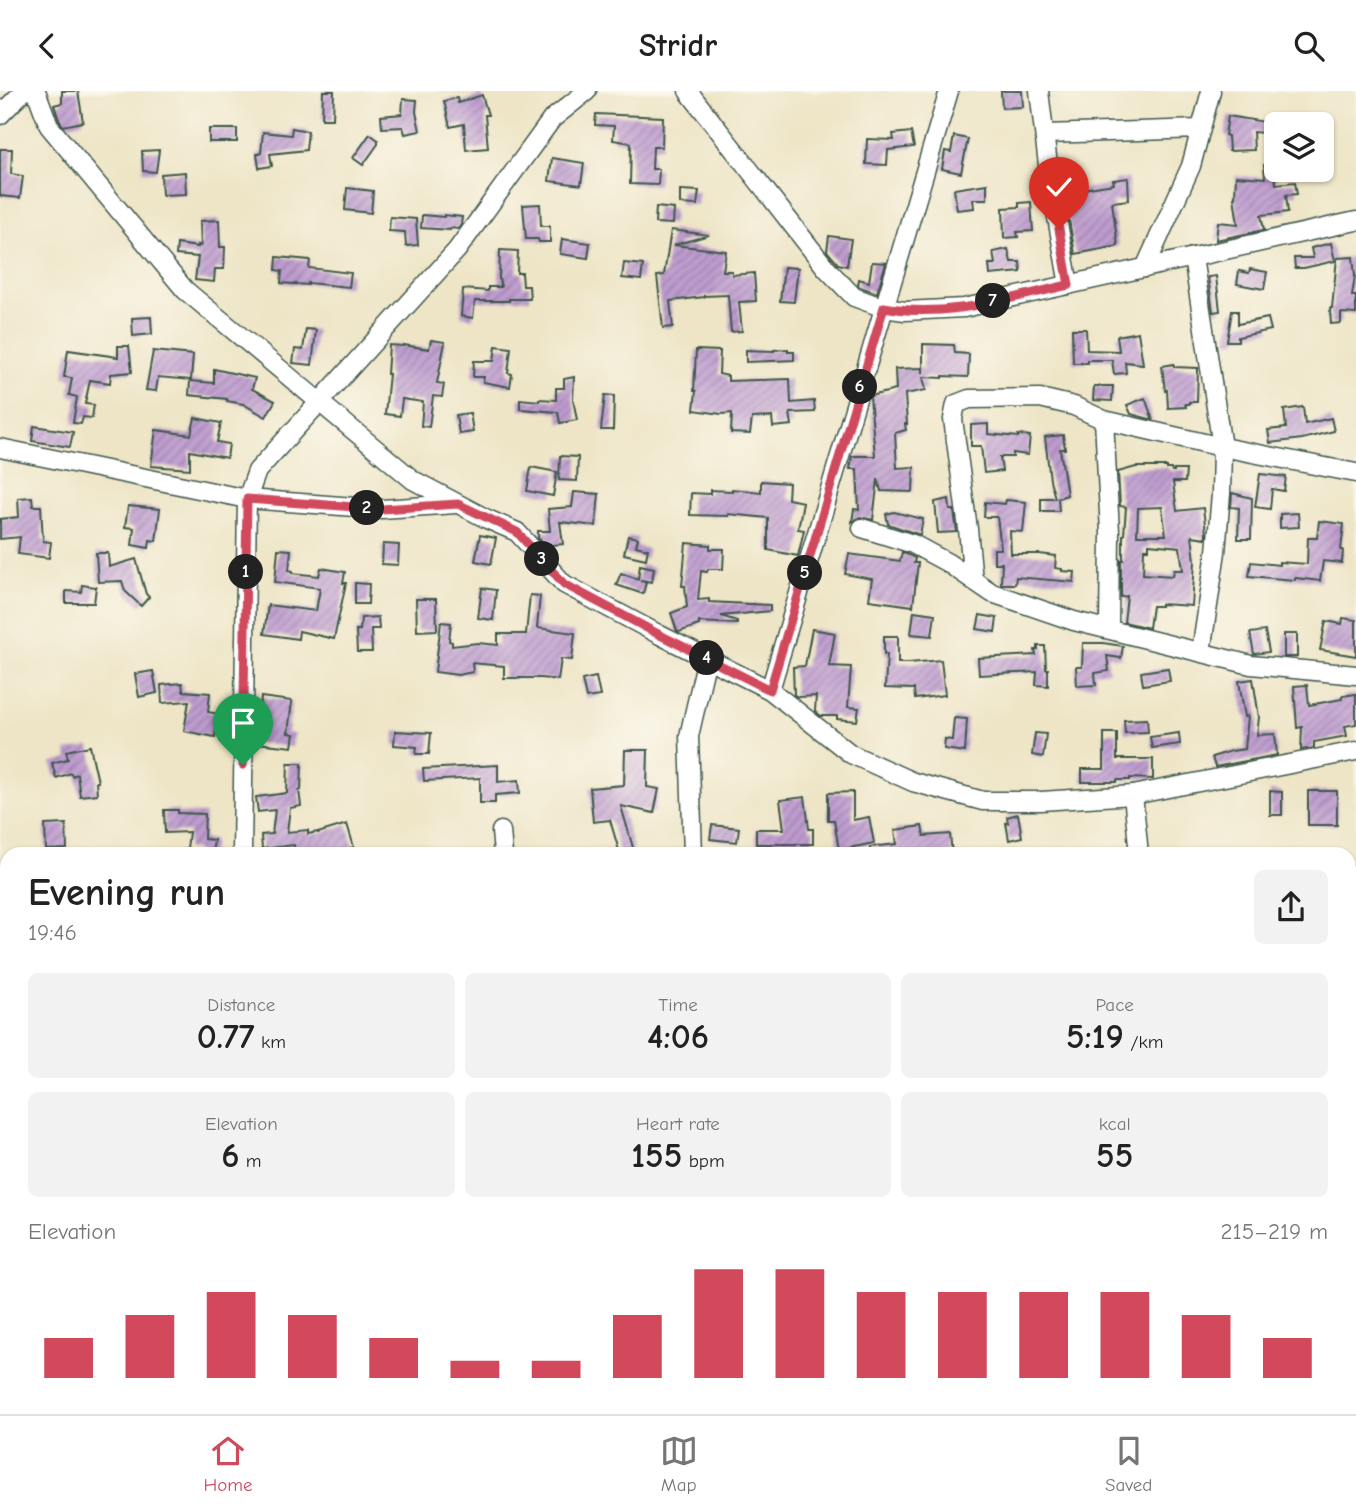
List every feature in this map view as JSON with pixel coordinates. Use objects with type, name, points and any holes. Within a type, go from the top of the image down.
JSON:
[{"type":"street","points":[[0,115],[24,91]]},
{"type":"street","points":[[36,91],[50,126],[185,290],[413,480],[517,532],[564,584],[770,690],[851,754],[913,782],[983,801],[1041,801],[1133,795],[1356,751]]},
{"type":"street","points":[[242,847],[247,499],[257,471],[457,250],[552,119],[587,91]]},
{"type":"street","points":[[688,91],[826,268],[854,297],[884,307],[905,311],[964,308],[1356,221]]},
{"type":"street","points":[[770,690],[949,91]]},
{"type":"street","points":[[1039,91],[1049,173],[1069,285]]},
{"type":"street","points":[[1144,268],[1191,166],[1211,91]]},
{"type":"street","points":[[1045,134],[1201,129]]},
{"type":"street","points":[[1193,257],[1223,447],[1216,552],[1201,652]]},
{"type":"street","points":[[973,580],[953,419],[956,404],[969,398],[1040,398],[1073,406],[1104,420],[1356,473]]},
{"type":"street","points":[[1104,420],[1110,532],[1109,629]]},
{"type":"street","points":[[0,448],[247,499],[382,509],[458,504]]},
{"type":"street","points":[[862,528],[913,544],[948,563],[992,593],[1074,621],[1251,665],[1356,675]]},
{"type":"street","points":[[693,847],[689,736],[707,658]]},
{"type":"street","points":[[1133,795],[1138,847]]},
{"type":"street","points":[[501,831],[502,847]]},
{"type":"building","points":[[62,91],[78,91],[83,122],[63,126],[54,105],[62,103]]},
{"type":"building","points":[[323,91],[334,91],[333,119],[322,119]]},
{"type":"building","points":[[1001,91],[1022,91],[1023,107],[1002,108]]},
{"type":"building","points":[[482,95],[488,115],[485,115],[488,148],[466,150],[464,124],[450,127],[444,101],[457,98],[458,103]]},
{"type":"building","points":[[403,99],[417,100],[416,112],[420,131],[405,134],[403,127],[382,128],[381,116],[402,114]]},
{"type":"building","points":[[596,114],[663,117],[662,147],[653,147],[652,169],[659,169],[658,185],[630,184],[631,143],[613,140],[614,126],[595,125]]},
{"type":"building","points":[[1228,116],[1264,122],[1264,133],[1253,132],[1254,150],[1229,151],[1228,136],[1225,135]]},
{"type":"building","points":[[292,128],[308,131],[306,150],[270,154],[272,166],[259,168],[257,154],[261,153],[263,132],[291,135]]},
{"type":"building","points":[[209,129],[237,129],[237,142],[209,142]]},
{"type":"building","points":[[911,132],[914,147],[888,150],[887,165],[866,164],[867,139],[894,140],[893,134]]},
{"type":"building","points":[[370,134],[378,140],[378,144],[363,165],[353,158]]},
{"type":"building","points":[[954,136],[968,139],[961,173],[942,169],[945,151],[951,152]]},
{"type":"building","points":[[0,149],[12,149],[11,174],[23,176],[20,198],[0,196]]},
{"type":"building","points":[[159,150],[156,172],[143,171],[142,151]]},
{"type":"building","points":[[552,158],[584,163],[581,185],[549,181]]},
{"type":"building","points":[[185,172],[186,194],[162,195],[161,174]]},
{"type":"building","points":[[1236,176],[1264,178],[1264,182],[1276,184],[1295,182],[1297,194],[1286,195],[1288,212],[1261,215],[1264,230],[1216,240],[1218,222],[1238,224],[1234,197]]},
{"type":"building","points":[[1128,178],[1129,200],[1112,202],[1118,246],[1075,254],[1063,187],[1075,185],[1076,190],[1114,184],[1113,180]]},
{"type":"building","points":[[987,184],[987,199],[973,199],[974,208],[957,210],[954,189]]},
{"type":"building","points":[[347,188],[373,191],[371,213],[345,210]]},
{"type":"building","points":[[680,190],[699,191],[697,205],[680,204]]},
{"type":"building","points":[[1031,202],[1033,231],[1017,232],[1018,237],[1004,238],[1003,208],[1019,207],[1019,203]]},
{"type":"building","points":[[540,204],[541,226],[550,226],[550,242],[526,239],[523,205]]},
{"type":"building","points":[[656,207],[674,209],[673,224],[655,223]]},
{"type":"building","points":[[422,215],[462,217],[461,225],[458,229],[450,230],[421,228]]},
{"type":"building","points":[[390,217],[416,219],[418,245],[406,246],[405,232],[389,231]]},
{"type":"building","points":[[219,220],[220,247],[225,247],[224,269],[215,269],[214,282],[195,280],[198,257],[176,255],[177,244],[201,246],[200,221]]},
{"type":"building","points":[[671,230],[709,235],[674,245],[726,251],[723,271],[732,271],[732,275],[754,273],[756,301],[739,302],[742,331],[731,332],[728,295],[670,301],[673,327],[663,328],[657,276],[664,275]]},
{"type":"building","points":[[829,236],[851,239],[847,266],[838,264],[827,251]]},
{"type":"building","points":[[562,239],[590,243],[588,258],[560,254]]},
{"type":"building","points":[[1331,243],[1335,261],[1295,268],[1294,258],[1313,258],[1311,248]]},
{"type":"building","points":[[1008,249],[1011,262],[1020,262],[1021,272],[990,275],[989,264],[995,264],[993,252]]},
{"type":"building","points":[[500,250],[518,251],[517,273],[522,273],[523,286],[529,286],[530,299],[475,301],[473,318],[461,316],[463,289],[488,291],[488,287],[501,287]]},
{"type":"building","points":[[277,257],[310,260],[309,268],[351,273],[349,287],[281,283],[282,271],[276,270]]},
{"type":"building","points":[[1353,257],[1355,276],[1352,296],[1356,296],[1356,314],[1341,313],[1341,323],[1331,324],[1330,308],[1337,258]]},
{"type":"building","points":[[872,262],[886,263],[877,293],[858,285],[859,279],[869,282]]},
{"type":"building","points":[[624,263],[643,265],[641,280],[622,278]]},
{"type":"building","points":[[784,267],[798,268],[794,302],[780,301]]},
{"type":"building","points":[[1250,269],[1267,272],[1264,289],[1237,284],[1239,271],[1249,273]]},
{"type":"building","points":[[1216,276],[1220,311],[1213,312],[1208,277]]},
{"type":"building","points":[[1232,311],[1238,311],[1238,324],[1268,318],[1271,330],[1238,337],[1238,341],[1227,341]]},
{"type":"building","points":[[151,317],[152,334],[133,336],[132,318]]},
{"type":"building","points":[[306,329],[316,330],[312,365],[293,363],[295,349],[303,350]]},
{"type":"building","points":[[1072,329],[1086,329],[1087,350],[1119,351],[1117,336],[1138,332],[1143,364],[1125,362],[1126,373],[1114,374],[1112,360],[1073,363]]},
{"type":"building","points":[[431,340],[445,342],[437,383],[444,384],[442,397],[433,396],[429,427],[421,426],[423,402],[402,399],[400,416],[385,414],[389,345],[429,349]]},
{"type":"building","points":[[923,344],[954,345],[955,353],[969,354],[968,377],[923,377],[926,390],[905,394],[906,430],[895,433],[897,468],[914,467],[913,492],[881,491],[878,479],[873,520],[860,517],[852,522],[854,509],[859,510],[857,469],[850,469],[852,456],[875,456],[870,396],[896,390],[895,369],[922,368],[923,373]]},
{"type":"building","points":[[118,346],[129,346],[132,372],[111,374],[110,383],[90,380],[85,404],[94,405],[92,418],[83,417],[81,424],[73,423],[77,397],[69,395],[72,378],[64,377],[68,350],[118,357]]},
{"type":"building","points":[[496,346],[511,348],[508,373],[512,374],[510,387],[483,382],[484,377],[473,377],[474,361],[494,361]]},
{"type":"building","points":[[788,349],[788,352],[794,352],[794,360],[746,362],[746,350]]},
{"type":"building","points":[[696,350],[720,351],[719,374],[728,376],[728,381],[790,379],[791,403],[814,401],[815,412],[790,413],[792,425],[773,427],[772,417],[752,418],[750,434],[731,433],[732,413],[694,410]]},
{"type":"building","points":[[153,351],[193,355],[191,380],[158,377],[156,391],[146,390]]},
{"type":"building","points":[[1174,364],[1174,367],[1198,368],[1197,402],[1189,402],[1185,404],[1186,407],[1168,408],[1162,366]]},
{"type":"building","points":[[214,369],[255,378],[252,389],[275,401],[266,417],[243,404],[227,399],[189,395],[190,381],[214,383]]},
{"type":"building","points":[[574,377],[573,399],[577,420],[560,423],[558,412],[520,409],[520,399],[556,400],[556,388],[564,388],[564,379]]},
{"type":"building","points":[[1094,386],[1113,386],[1112,401],[1093,400]]},
{"type":"building","points":[[605,395],[614,396],[613,430],[601,430]]},
{"type":"building","points":[[1145,398],[1153,420],[1131,414],[1127,405]]},
{"type":"building","points":[[1303,407],[1305,424],[1331,418],[1334,431],[1270,443],[1268,430],[1286,428],[1284,410]]},
{"type":"building","points":[[470,413],[473,432],[459,434],[456,415]]},
{"type":"building","points":[[195,418],[221,423],[217,442],[229,444],[227,458],[190,451],[190,469],[151,466],[156,430],[191,435]]},
{"type":"building","points":[[988,424],[988,434],[1030,436],[1028,455],[1013,453],[1013,457],[1000,457],[1002,471],[984,473],[981,446],[971,446],[971,425]]},
{"type":"building","points":[[34,426],[73,432],[70,447],[32,441]]},
{"type":"building","points":[[1063,435],[1065,449],[1060,449],[1067,495],[1058,498],[1059,511],[1041,511],[1041,498],[1055,498],[1045,437]]},
{"type":"building","points":[[560,456],[578,457],[577,481],[559,480]]},
{"type":"building","points":[[531,467],[557,472],[553,496],[527,491]]},
{"type":"building","points":[[1136,467],[1167,467],[1172,472],[1186,470],[1185,482],[1173,482],[1177,511],[1203,508],[1206,538],[1192,536],[1195,561],[1192,606],[1152,606],[1149,628],[1124,622],[1127,596],[1121,597],[1121,560],[1126,507],[1120,506],[1118,472]],"holes":[[[1162,507],[1166,535],[1137,535],[1138,508]],[[1149,544],[1180,547],[1183,570],[1174,570],[1173,576],[1143,574],[1144,549],[1149,549]]]},
{"type":"building","points":[[1260,474],[1286,477],[1284,491],[1272,489],[1270,509],[1255,507]]},
{"type":"building","points":[[761,481],[789,483],[788,499],[803,502],[798,529],[804,530],[798,556],[768,550],[768,518],[728,514],[690,515],[691,493],[710,494],[710,490],[732,489],[761,492]]},
{"type":"building","points":[[574,492],[599,494],[596,526],[560,522],[563,544],[543,543],[538,538],[538,531],[550,531],[548,509],[572,507]]},
{"type":"building","points":[[1232,493],[1252,498],[1251,539],[1238,539],[1239,508],[1231,507]]},
{"type":"building","points":[[32,497],[33,506],[41,506],[43,541],[51,542],[49,558],[18,554],[20,537],[0,539],[0,519],[19,517],[18,498]]},
{"type":"building","points":[[949,499],[950,510],[954,510],[957,532],[938,533],[935,502]]},
{"type":"building","points":[[1006,500],[1026,502],[1023,532],[1010,531],[1011,554],[1056,556],[1055,568],[1075,572],[1074,582],[1016,577],[1015,584],[1001,584],[1002,563],[994,563],[994,549],[1001,549],[997,517],[984,517],[985,502],[1005,504]]},
{"type":"building","points":[[128,506],[160,509],[156,541],[150,540],[149,548],[132,545],[134,528],[125,527]]},
{"type":"building","points":[[894,512],[923,519],[920,535],[888,524],[886,514]]},
{"type":"building","points":[[1298,513],[1299,527],[1280,528],[1280,514]]},
{"type":"building","points":[[1319,521],[1344,524],[1342,563],[1323,561],[1320,581],[1249,576],[1251,562],[1307,564],[1308,538],[1317,538]]},
{"type":"building","points":[[480,535],[496,538],[491,564],[475,561]]},
{"type":"building","points":[[628,536],[638,538],[636,546],[648,549],[646,559],[624,554]]},
{"type":"building","points":[[686,543],[710,545],[710,549],[724,549],[723,569],[701,571],[698,600],[770,605],[770,611],[721,616],[737,621],[737,624],[699,622],[699,625],[677,631],[671,613],[687,607],[685,586],[682,586]]},
{"type":"building","points":[[383,544],[399,545],[398,565],[382,564]]},
{"type":"building","points":[[278,549],[291,550],[289,570],[293,573],[319,576],[321,568],[345,572],[343,583],[346,583],[334,639],[299,631],[298,639],[264,634],[268,605],[316,611],[320,588],[275,582]]},
{"type":"building","points":[[902,552],[915,558],[914,563],[918,563],[913,606],[869,600],[872,579],[845,574],[849,554],[900,561]]},
{"type":"building","points":[[96,553],[108,553],[109,567],[136,559],[149,597],[141,606],[125,591],[122,581],[98,582]]},
{"type":"building","points":[[640,565],[654,568],[652,582],[640,580],[646,582],[643,594],[616,585],[621,573],[638,579]]},
{"type":"building","points":[[355,583],[369,584],[368,604],[355,604]]},
{"type":"building","points":[[82,585],[96,587],[94,603],[66,603],[66,591],[81,592]]},
{"type":"building","points":[[482,588],[496,590],[493,620],[478,618]]},
{"type":"building","points":[[530,595],[540,596],[537,628],[575,633],[572,660],[561,659],[558,680],[504,678],[504,666],[472,663],[473,672],[458,675],[435,672],[441,622],[451,623],[449,641],[452,646],[478,643],[498,645],[498,634],[526,634]]},
{"type":"building","points":[[416,599],[436,599],[437,630],[417,631]]},
{"type":"building","points":[[914,611],[935,614],[932,636],[911,634]]},
{"type":"building","points":[[980,615],[997,618],[995,632],[977,629]]},
{"type":"building","points":[[378,617],[379,629],[371,629],[372,652],[357,652],[356,630],[360,630],[361,618]]},
{"type":"building","points":[[1343,618],[1356,620],[1356,656],[1320,650],[1326,621],[1342,624]]},
{"type":"building","points":[[812,629],[835,633],[829,666],[851,667],[848,707],[859,708],[857,721],[837,719],[837,716],[821,716],[815,711],[816,696],[794,695],[793,667],[805,666]]},
{"type":"building","points":[[1265,631],[1269,652],[1254,654],[1250,633]]},
{"type":"building","points":[[1284,634],[1297,634],[1297,657],[1284,657]]},
{"type":"building","points":[[884,636],[898,636],[898,663],[941,660],[945,695],[915,699],[914,689],[885,688],[887,654],[884,654]]},
{"type":"building","points":[[1083,643],[1123,646],[1121,658],[1107,656],[1109,671],[1095,673],[1096,685],[1077,686],[1076,667],[1082,667]]},
{"type":"building","points":[[1038,646],[1045,646],[1048,686],[1036,685],[1037,672],[979,675],[978,658],[1036,655]]},
{"type":"building","points":[[1168,668],[1170,681],[1143,685],[1141,672]]},
{"type":"building","points":[[153,671],[157,693],[139,697],[135,674]]},
{"type":"building","points":[[596,677],[600,696],[586,698],[582,680]]},
{"type":"building","points":[[1253,679],[1259,717],[1257,735],[1275,734],[1277,755],[1215,767],[1212,757],[1245,749],[1248,716],[1245,717],[1239,681]]},
{"type":"building","points":[[182,683],[183,691],[210,693],[208,712],[219,714],[215,737],[184,731],[189,701],[162,703],[161,685]]},
{"type":"building","points":[[1307,685],[1309,705],[1356,694],[1356,724],[1345,726],[1347,736],[1314,742],[1314,748],[1301,750],[1302,727],[1297,728],[1294,686]]},
{"type":"building","points":[[261,697],[292,701],[288,733],[294,734],[292,747],[257,743]]},
{"type":"building","points":[[954,718],[967,719],[965,752],[944,749],[945,739],[952,740]]},
{"type":"building","points":[[1147,719],[1148,732],[1125,733],[1124,720]]},
{"type":"building","points":[[395,731],[431,733],[429,754],[416,754],[417,747],[394,745]]},
{"type":"building","points":[[1035,733],[1046,734],[1043,757],[1032,755]]},
{"type":"building","points":[[1104,733],[1117,733],[1117,759],[1153,759],[1153,779],[1082,782],[1082,769],[1104,769]]},
{"type":"building","points":[[1179,733],[1180,744],[1152,748],[1150,737]]},
{"type":"building","points":[[90,746],[98,782],[97,794],[80,796],[77,774],[72,776],[71,773],[56,778],[52,763],[68,759],[66,751]]},
{"type":"building","points":[[625,750],[648,750],[647,787],[659,789],[654,813],[621,806],[633,847],[618,847],[610,820],[593,822],[590,788],[624,785]]},
{"type":"building","points":[[288,763],[302,763],[299,790],[301,806],[290,808],[287,832],[308,830],[308,834],[318,833],[347,824],[354,847],[262,847],[261,835],[272,834],[275,810],[258,812],[256,797],[287,793]]},
{"type":"building","points":[[498,765],[498,782],[519,780],[520,793],[495,795],[495,803],[480,803],[480,778],[424,781],[423,769]]},
{"type":"building","points":[[1270,791],[1282,792],[1282,815],[1270,815]]},
{"type":"building","points":[[1308,791],[1337,791],[1337,825],[1308,825]]},
{"type":"building","points":[[853,792],[853,820],[869,817],[874,843],[838,847],[834,820],[828,820],[828,793]]},
{"type":"building","points":[[805,797],[809,829],[813,829],[813,844],[756,844],[756,829],[784,829],[780,800]]},
{"type":"building","points":[[164,810],[205,814],[204,839],[214,840],[213,847],[187,847],[189,832],[165,833]]},
{"type":"building","points":[[1018,814],[1022,837],[1009,840],[1007,817]]},
{"type":"building","points":[[66,824],[67,847],[46,847],[45,825]]},
{"type":"building","points":[[712,825],[739,828],[737,842],[710,839]]},
{"type":"building","points":[[922,826],[924,836],[950,834],[951,847],[870,847],[897,844],[895,830]]},
{"type":"route","points":[[243,765],[247,499],[382,509],[458,504],[517,532],[564,584],[770,690],[884,307],[905,311],[964,308],[1069,285],[1059,229]]}]
